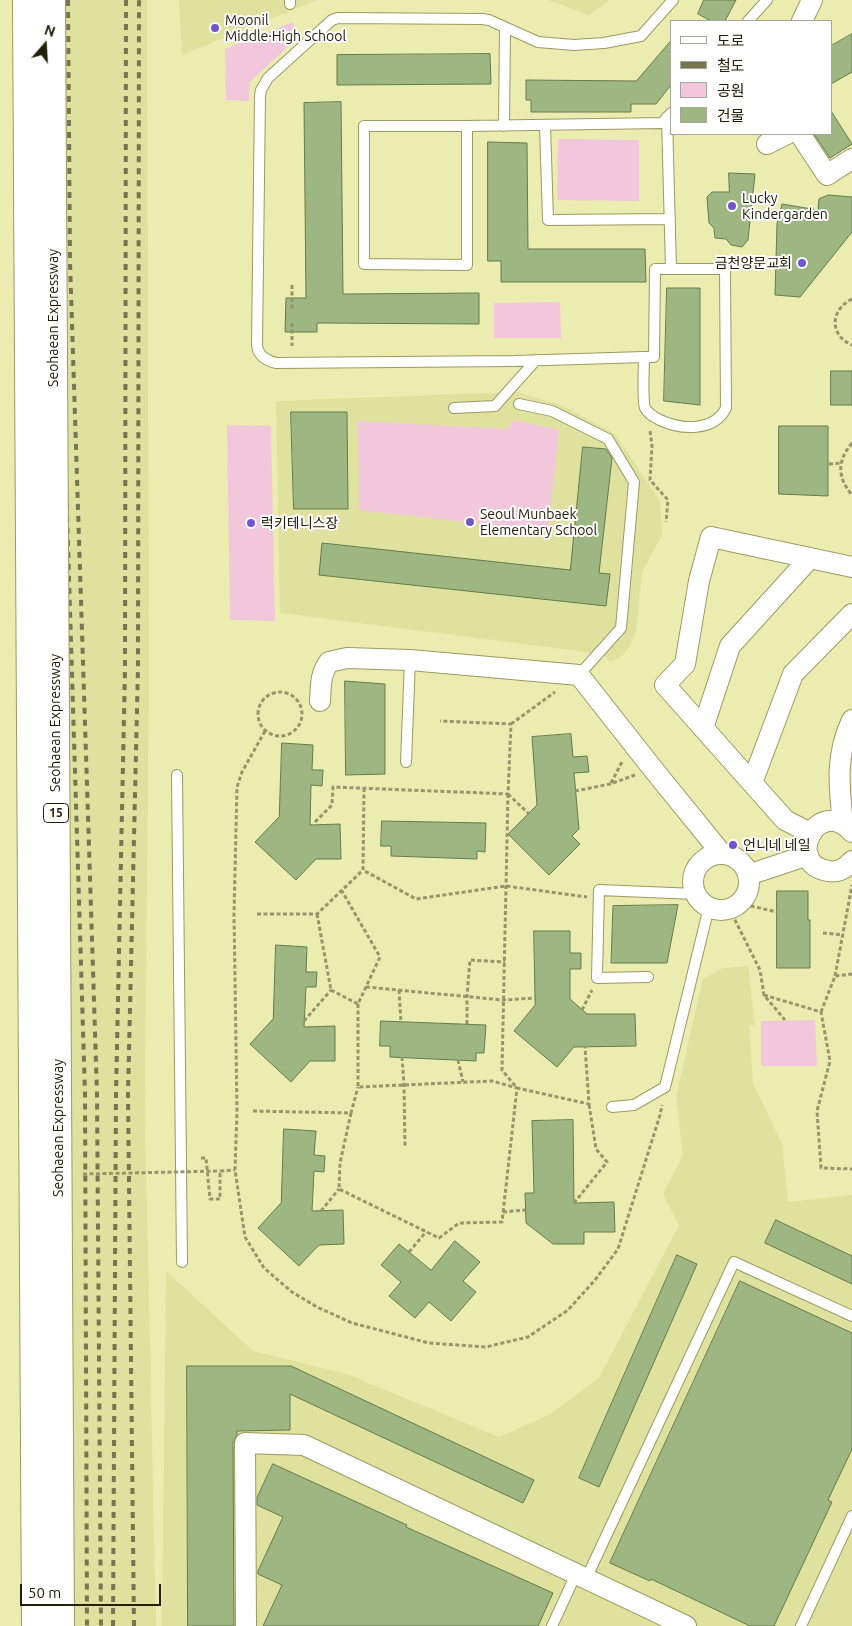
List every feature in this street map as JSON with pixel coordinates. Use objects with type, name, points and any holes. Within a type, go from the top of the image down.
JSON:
[{"type":"highway","name":"Seohaean Expressway","points":[[27,0],[36,1626]]},
{"type":"highway","name":"Seohaean Expressway","points":[[51,0],[60,1626]]},
{"type":"street","points":[[802,20],[812,0]]},
{"type":"street","points":[[767,144],[785,135]]},
{"type":"street","points":[[801,135],[827,175],[852,159]]},
{"type":"street","points":[[810,833],[784,820],[665,685],[685,664],[699,581],[711,537],[852,567]]},
{"type":"street","points":[[703,728],[730,646],[809,559]]},
{"type":"street","points":[[752,783],[793,674],[852,614]]},
{"type":"street","points":[[320,701],[321,677],[324,668],[329,662],[347,658],[410,660],[579,675],[722,854]]},
{"type":"street","points":[[848,828],[838,782],[841,754],[847,730],[852,720]]},
{"type":"street","points":[[685,809],[713,897]]},
{"type":"street","points":[[848,828],[836,822],[821,824],[810,833],[806,848],[816,867],[830,872],[845,868],[852,861]]},
{"type":"street","points":[[722,854],[736,858],[748,875],[747,891],[713,897],[696,869],[704,859],[710,856],[722,854]]},
{"type":"street","points":[[748,875],[808,855]]},
{"type":"street","points":[[246,1626],[245,1443],[304,1445],[686,1626]]},
{"type":"lane","points":[[644,357],[644,405],[650,414],[670,424],[682,427],[706,425],[723,415],[726,408],[725,269],[655,269],[654,357],[644,357],[536,360],[276,363],[267,360],[257,349],[260,96],[261,90],[268,78],[332,20],[340,17],[482,19],[538,42],[574,45],[604,43],[641,36],[673,0]]},
{"type":"lane","points":[[749,20],[767,0]]},
{"type":"lane","points":[[504,126],[505,27]]},
{"type":"lane","points":[[467,126],[467,264],[364,264],[364,126],[662,123],[669,115]]},
{"type":"lane","points":[[669,115],[670,269]]},
{"type":"lane","points":[[545,125],[548,220],[670,219]]},
{"type":"lane","points":[[454,408],[495,406],[536,360]]},
{"type":"lane","points":[[519,404],[552,411],[608,439],[634,482],[621,628],[579,675]]},
{"type":"lane","points":[[406,762],[410,660]]},
{"type":"lane","points":[[177,775],[182,1262]]},
{"type":"lane","points":[[612,1107],[634,1105],[665,1087],[713,897],[599,890],[598,978],[648,977]]},
{"type":"lane","points":[[552,1626],[581,1576],[734,1262],[852,1316]]},
{"type":"lane","points":[[800,1626],[852,1516]]},
{"type":"path","points":[[292,285],[292,309]]},
{"type":"path","points":[[852,299],[845,302],[839,308],[835,323],[836,331],[840,337],[852,345]]},
{"type":"path","points":[[292,324],[292,346]]},
{"type":"path","points":[[649,426],[652,445],[650,480],[668,500],[666,522]]},
{"type":"path","points":[[852,443],[845,452],[841,463],[841,475],[845,487],[852,495]]},
{"type":"path","points":[[828,464],[841,463]]},
{"type":"path","points":[[440,721],[511,724],[579,675]]},
{"type":"path","points":[[278,692],[286,692],[298,701],[301,707],[300,721],[292,733],[278,736],[265,731],[258,718],[260,703],[264,698],[278,692]]},
{"type":"path","points":[[339,1189],[439,1238],[459,1223],[502,1222],[517,1088],[502,1070],[511,724]]},
{"type":"path","points":[[265,731],[242,772],[237,787],[234,914],[237,1111],[235,1170],[245,1237],[264,1268],[292,1292],[317,1307],[352,1322],[429,1343],[486,1347],[528,1337],[568,1310],[595,1280],[618,1248],[660,1115],[665,1087]]},
{"type":"path","points":[[576,791],[610,784],[653,769]]},
{"type":"path","points":[[315,822],[332,805],[333,787],[508,794],[529,814]]},
{"type":"path","points":[[257,914],[317,914],[363,870],[364,788]]},
{"type":"path","points":[[363,870],[416,899],[506,886],[599,898]]},
{"type":"path","points":[[852,882],[844,935],[835,976],[821,1012],[830,1060],[818,1111],[821,1168],[852,1169]]},
{"type":"path","points":[[321,1211],[339,1189],[340,1163],[358,1087],[358,1004],[380,957],[342,891]]},
{"type":"path","points":[[713,897],[777,912]]},
{"type":"path","points":[[713,897],[760,970],[764,995],[785,1020]]},
{"type":"path","points":[[317,914],[331,990]]},
{"type":"path","points":[[823,933],[844,935]]},
{"type":"path","points":[[467,1024],[470,960],[504,962]]},
{"type":"path","points":[[835,976],[852,974]]},
{"type":"path","points":[[582,1010],[598,978]]},
{"type":"path","points":[[366,987],[503,1000],[535,998]]},
{"type":"path","points":[[331,990],[358,1004]]},
{"type":"path","points":[[304,1020],[331,990]]},
{"type":"path","points":[[399,990],[401,1022]]},
{"type":"path","points":[[764,995],[821,1012]]},
{"type":"path","points":[[574,1203],[607,1162],[596,1149],[589,1104],[585,1046]]},
{"type":"path","points":[[402,1057],[404,1146]]},
{"type":"path","points":[[458,1060],[463,1082]]},
{"type":"path","points":[[358,1087],[492,1080],[517,1088],[589,1104]]},
{"type":"path","points":[[253,1111],[351,1113]]},
{"type":"path","points":[[201,1158],[206,1158],[210,1199],[220,1199],[220,1171]]},
{"type":"path","points":[[83,1174],[235,1170]]},
{"type":"path","points":[[503,1212],[526,1210]]},
{"type":"path","points":[[409,1252],[426,1232]]},
{"type":"shaded area","points":[[45,0],[147,0],[149,668],[145,1114],[156,1626],[69,1626]]},
{"type":"shaded area","name":"Moonil Middle·High School","points":[[179,0],[317,0],[182,55]]},
{"type":"shaded area","points":[[548,0],[610,0],[589,15]]},
{"type":"shaded area","name":"Seoul Munbaek Elementary School","points":[[517,392],[563,406],[615,434],[660,501],[662,535],[642,572],[636,631],[629,647],[622,656],[610,662],[603,654],[280,613],[276,401]]},
{"type":"shaded area","points":[[748,966],[755,1025],[749,1025],[753,1083],[782,1144],[788,1202],[852,1195],[852,1626],[162,1626],[166,1271],[253,1351],[347,1374],[499,1437],[549,1415],[599,1378],[679,1225],[663,1194],[683,1155],[676,1096],[703,979],[723,968]]},
{"type":"green space","points":[[293,22],[295,40],[250,82],[249,101],[226,100],[225,49]]},
{"type":"green space","points":[[558,139],[639,140],[639,201],[557,200]]},
{"type":"green space","points":[[560,302],[561,338],[494,338],[494,303]]},
{"type":"green space","points":[[514,420],[559,430],[548,531],[359,510],[358,421],[506,429]]},
{"type":"green space","name":"럭키테니스장","points":[[227,425],[271,426],[275,621],[230,620]]},
{"type":"green space","points":[[815,1020],[817,1066],[761,1066],[761,1021]]},
{"type":"building","points":[[704,0],[736,0],[726,20],[709,20],[698,14]]},
{"type":"building","points":[[852,34],[852,72],[832,83],[832,45]]},
{"type":"building","points":[[670,42],[670,86],[656,104],[631,104],[631,112],[531,112],[531,100],[526,100],[526,80],[636,81]]},
{"type":"building","points":[[490,54],[491,84],[337,85],[337,55]]},
{"type":"building","points":[[341,102],[343,294],[479,293],[479,324],[317,323],[317,332],[285,332],[286,298],[306,298],[304,103]]},
{"type":"building","points":[[832,113],[852,144],[830,158],[815,135],[832,135]]},
{"type":"building","points":[[488,142],[527,143],[528,249],[645,249],[646,282],[501,282],[501,261],[488,261]]},
{"type":"building","name":"Lucky Kindergarden","points":[[729,173],[755,174],[748,240],[742,247],[731,245],[726,239],[715,238],[714,228],[709,223],[707,197],[712,192],[729,192]]},
{"type":"building","name":"금천양문교회","points":[[829,195],[852,197],[852,232],[800,297],[775,295],[777,224],[782,204],[818,210],[819,199]]},
{"type":"building","points":[[667,288],[700,288],[700,405],[664,401]]},
{"type":"building","points":[[831,371],[852,371],[852,405],[831,405]]},
{"type":"building","points":[[291,412],[347,412],[348,509],[294,509]]},
{"type":"building","points":[[779,426],[828,426],[828,496],[779,494]]},
{"type":"building","points":[[583,447],[606,449],[612,458],[599,573],[610,574],[606,606],[319,575],[322,543],[570,570]]},
{"type":"building","points":[[345,681],[385,684],[385,774],[346,775]]},
{"type":"building","points":[[571,734],[573,757],[587,756],[589,772],[574,773],[579,829],[572,836],[580,844],[549,875],[508,834],[537,805],[532,737]]},
{"type":"building","points":[[282,743],[313,745],[312,770],[323,770],[322,786],[311,785],[310,825],[340,824],[341,859],[316,859],[296,880],[255,842],[279,817]]},
{"type":"building","points":[[382,821],[486,823],[485,852],[477,851],[477,859],[391,856],[391,846],[381,846]]},
{"type":"building","points":[[777,891],[808,891],[810,968],[777,968]]},
{"type":"building","points":[[678,905],[667,963],[611,963],[613,906]]},
{"type":"building","points":[[534,931],[570,931],[570,953],[581,953],[581,969],[570,969],[570,999],[587,1014],[635,1014],[636,1046],[574,1047],[557,1067],[514,1031],[535,1005]]},
{"type":"building","points":[[276,945],[307,947],[306,972],[317,972],[316,987],[306,987],[304,1027],[335,1026],[335,1061],[310,1061],[291,1082],[250,1044],[273,1019]]},
{"type":"building","points":[[381,1021],[486,1025],[484,1053],[476,1053],[476,1061],[390,1057],[390,1046],[380,1046]]},
{"type":"building","points":[[573,1120],[574,1203],[614,1202],[615,1232],[584,1232],[584,1244],[553,1244],[526,1223],[525,1193],[534,1193],[532,1121]]},
{"type":"building","points":[[284,1129],[316,1131],[314,1155],[325,1156],[324,1172],[314,1171],[312,1211],[343,1210],[344,1244],[319,1245],[299,1266],[258,1228],[281,1203]]},
{"type":"building","points":[[776,1220],[852,1256],[852,1284],[765,1243]]},
{"type":"building","points":[[455,1241],[480,1262],[463,1281],[476,1292],[451,1321],[429,1302],[415,1318],[389,1296],[401,1282],[381,1265],[399,1244],[431,1270]]},
{"type":"building","points":[[677,1255],[697,1264],[599,1487],[579,1478]]},
{"type":"building","points":[[740,1281],[852,1333],[852,1449],[828,1500],[832,1502],[774,1626],[750,1626],[651,1579],[650,1581],[610,1563]]},
{"type":"building","points":[[187,1366],[291,1366],[534,1480],[523,1503],[290,1394],[290,1430],[237,1431],[233,1443],[234,1626],[188,1626]]},
{"type":"building","points":[[273,1464],[407,1525],[406,1527],[553,1593],[538,1626],[263,1626],[282,1585],[258,1574],[283,1517],[257,1505],[257,1498]]},
{"type":"railway","points":[[57,0],[59,256],[85,1094],[87,1626]]},
{"type":"railway","points":[[68,0],[70,262],[97,1093],[101,1626]]},
{"type":"railway","points":[[113,1626],[116,1094],[125,669],[126,0]]},
{"type":"railway","points":[[134,1626],[128,1094],[138,667],[139,0]]},
{"type":"place","name":"Moonil Middle·High School","points":[[215,28]]},
{"type":"place","name":"Lucky Kindergarden","points":[[732,206]]},
{"type":"place","name":"금천양문교회","points":[[802,263]]},
{"type":"place","name":"Seoul Munbaek Elementary School","points":[[470,522]]},
{"type":"place","name":"럭키테니스장","points":[[251,523]]},
{"type":"place","name":"언니네 네일","points":[[733,845]]}]
